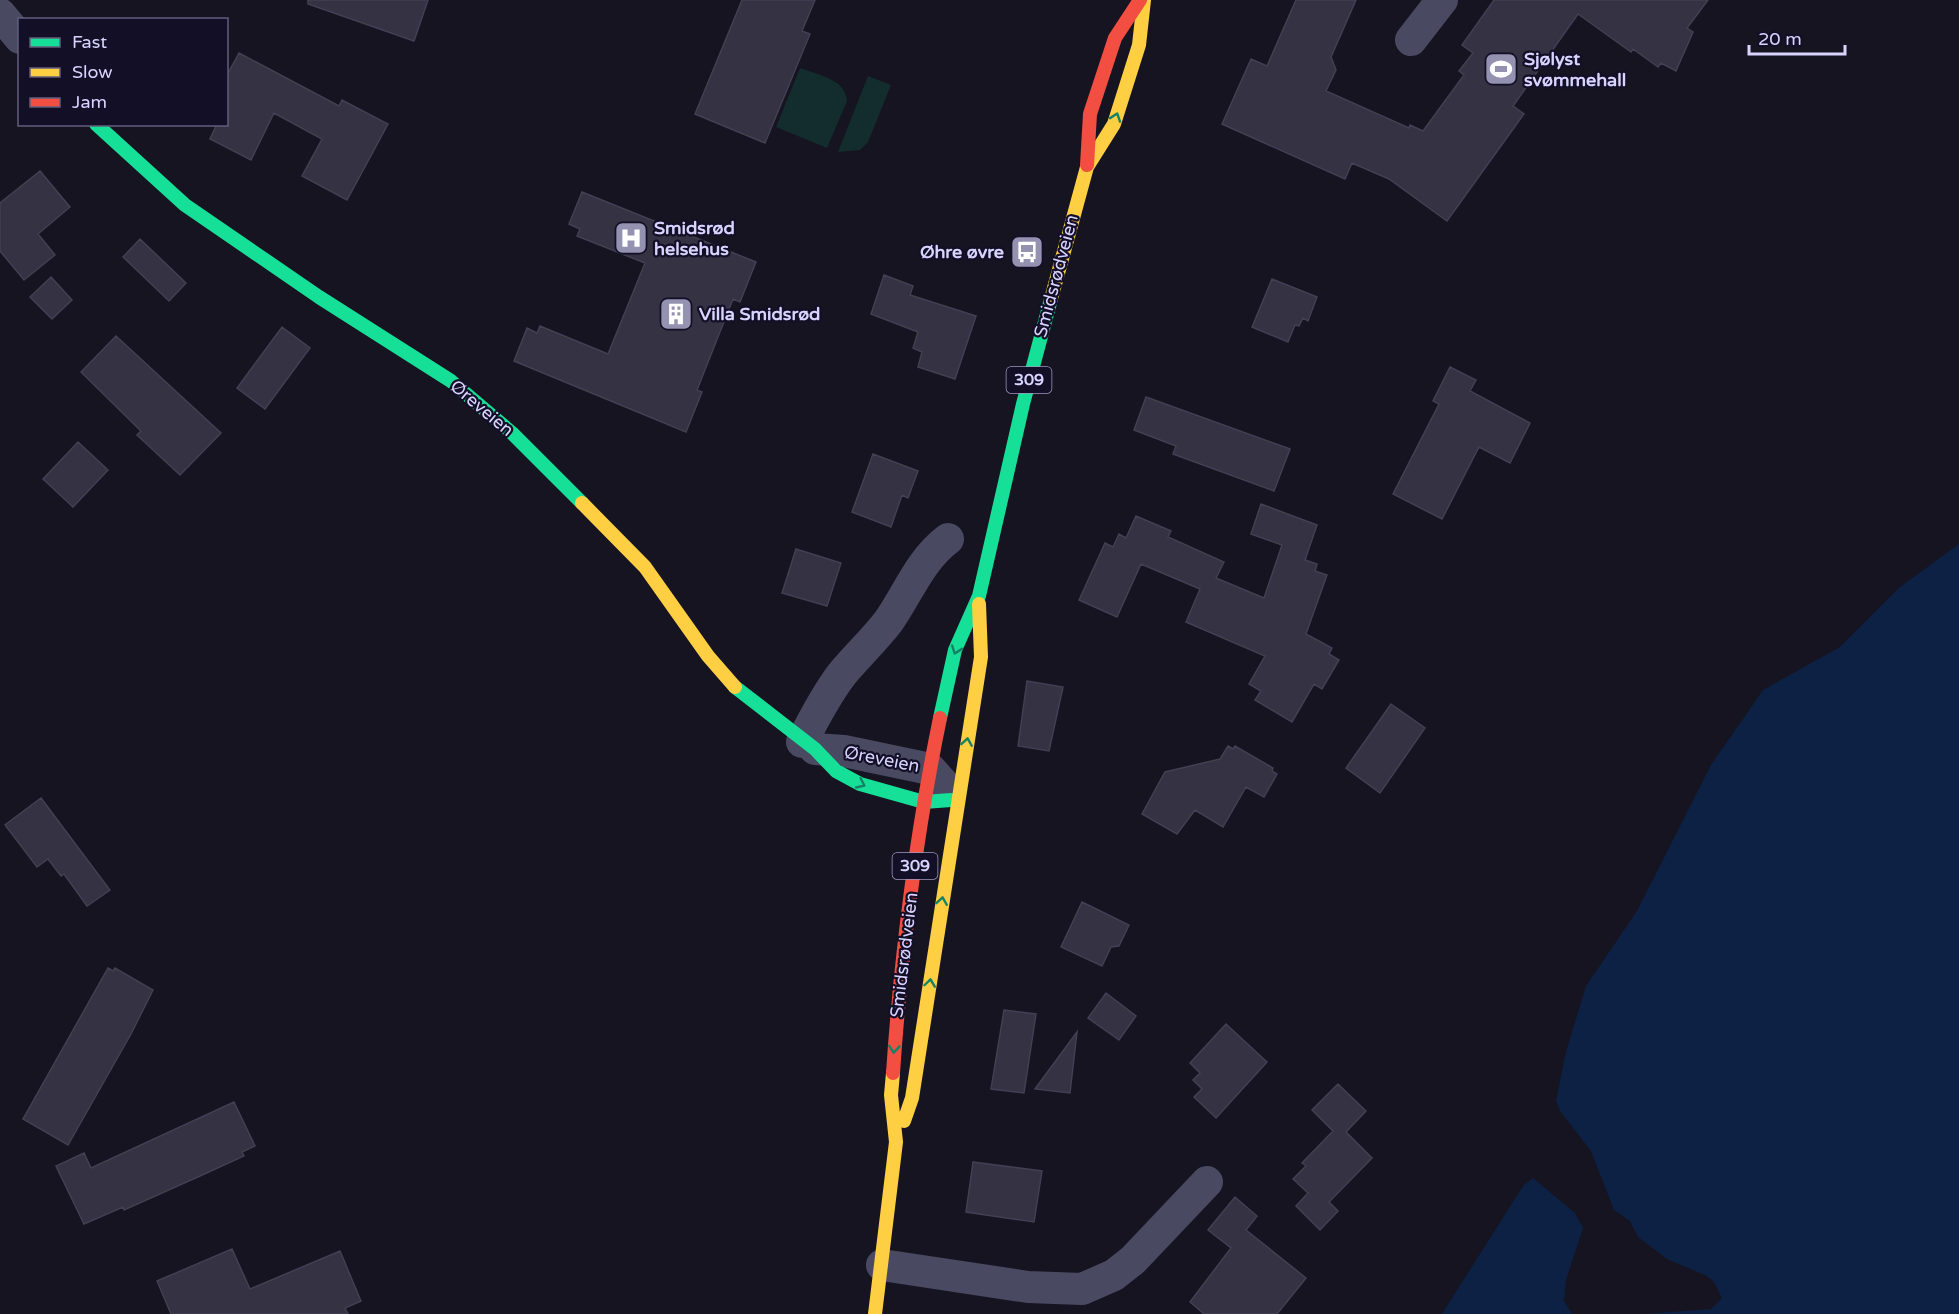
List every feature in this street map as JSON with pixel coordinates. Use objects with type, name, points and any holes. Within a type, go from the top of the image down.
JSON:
[{"type":"main road","name":"Smidsrødveien","points":[[875,1314],[896,1143],[891,1095],[897,1010],[930,769],[955,650],[979,596],[1023,404],[1087,167],[1090,114],[1115,38],[1142,0]]},
{"type":"main road","name":"Smidsrødveien","points":[[1087,167],[1114,124],[1139,45],[1142,0]]},
{"type":"main road","name":"Øreveien","points":[[98,126],[185,205],[319,297],[451,381],[512,433],[645,567],[708,656],[741,694],[809,746],[836,771],[880,792],[924,802],[957,800]]},
{"type":"main road","name":"Smidsrødveien","points":[[896,1143],[912,1098],[981,657],[979,596]]},
{"type":"street","points":[[1411,40],[1442,0]]},
{"type":"street","points":[[0,14],[18,36]]},
{"type":"street","points":[[809,746],[820,706],[841,675],[888,621],[918,571],[937,547],[948,539]]},
{"type":"street","name":"Øreveien","points":[[809,746],[930,769],[957,800]]},
{"type":"street","points":[[882,1265],[1028,1287],[1082,1289],[1114,1275],[1132,1260],[1208,1182]]},
{"type":"green space","points":[[800,68],[830,79],[842,88],[845,94],[847,101],[827,148],[776,127]]},
{"type":"green space","points":[[868,76],[891,85],[868,142],[860,150],[838,152]]},
{"type":"water","points":[[1959,544],[1959,1314],[1644,1314],[1711,1309],[1722,1298],[1714,1282],[1707,1276],[1667,1259],[1638,1237],[1630,1221],[1614,1210],[1591,1151],[1560,1111],[1556,1101],[1566,1052],[1586,986],[1637,911],[1711,765],[1763,690],[1840,647],[1900,587]]},
{"type":"water","points":[[1533,1178],[1575,1213],[1583,1228],[1566,1280],[1564,1301],[1572,1314],[1442,1314],[1523,1186]]},
{"type":"building","points":[[308,0],[428,0],[414,41],[308,4]]},
{"type":"building","points":[[742,0],[815,0],[802,31],[810,34],[765,143],[695,114]]},
{"type":"building","points":[[1296,0],[1356,0],[1331,57],[1336,70],[1326,91],[1409,128],[1410,125],[1423,131],[1464,75],[1459,71],[1473,53],[1462,45],[1494,0],[1708,0],[1687,28],[1693,32],[1676,71],[1661,63],[1658,67],[1633,49],[1631,52],[1578,14],[1513,106],[1524,114],[1447,221],[1389,179],[1352,163],[1345,179],[1222,124],[1251,59],[1267,66]]},
{"type":"building","points":[[239,53],[339,106],[342,100],[388,124],[347,200],[302,176],[322,139],[274,113],[251,160],[210,139],[216,126],[228,126],[228,73]]},
{"type":"building","points":[[40,171],[70,207],[38,234],[55,255],[24,280],[0,251],[0,203]]},
{"type":"building","name":"Villa Smidsrød","points":[[582,192],[756,262],[740,302],[733,299],[697,390],[702,392],[686,432],[514,361],[527,328],[537,333],[540,326],[608,354],[645,263],[577,236],[580,229],[569,224]]},
{"type":"building","points":[[140,239],[186,283],[169,301],[123,257]]},
{"type":"building","points":[[884,275],[913,286],[910,295],[976,316],[955,379],[918,367],[922,352],[913,348],[918,332],[871,314]]},
{"type":"building","points":[[51,277],[72,300],[52,319],[30,297]]},
{"type":"building","points":[[1272,279],[1317,297],[1308,321],[1303,318],[1299,326],[1295,325],[1288,342],[1252,327]]},
{"type":"building","points":[[282,327],[310,348],[265,409],[237,388]]},
{"type":"building","points":[[116,336],[221,433],[180,475],[137,435],[141,431],[81,372]]},
{"type":"building","points":[[1450,367],[1476,380],[1470,391],[1530,423],[1510,463],[1479,447],[1442,519],[1393,494],[1439,404],[1433,401]]},
{"type":"building","points":[[1146,397],[1290,449],[1274,491],[1173,454],[1176,446],[1134,430]]},
{"type":"building","points":[[78,442],[108,470],[73,507],[43,479]]},
{"type":"building","points":[[873,454],[918,471],[908,498],[902,495],[891,527],[852,512]]},
{"type":"building","points":[[1261,504],[1317,525],[1305,560],[1317,564],[1315,571],[1327,575],[1306,634],[1332,648],[1329,654],[1339,660],[1322,689],[1314,684],[1292,722],[1255,700],[1261,691],[1249,684],[1265,656],[1186,622],[1200,589],[1141,564],[1117,617],[1079,600],[1105,543],[1113,547],[1119,534],[1126,538],[1136,516],[1171,531],[1168,537],[1224,562],[1216,578],[1264,598],[1282,545],[1251,534]]},
{"type":"building","points":[[796,549],[841,563],[827,606],[782,593]]},
{"type":"building","points":[[1027,681],[1063,687],[1049,751],[1018,746]]},
{"type":"building","points":[[1391,704],[1425,728],[1380,793],[1346,768]]},
{"type":"building","points":[[1228,746],[1233,749],[1235,746],[1273,768],[1272,771],[1277,774],[1264,797],[1246,787],[1223,827],[1195,810],[1177,834],[1142,814],[1165,772],[1220,759]]},
{"type":"building","points":[[41,798],[110,890],[87,906],[64,874],[61,876],[48,859],[37,867],[5,825]]},
{"type":"building","points":[[1082,902],[1129,925],[1119,946],[1111,947],[1102,966],[1061,947]]},
{"type":"building","points":[[108,968],[113,971],[115,968],[153,990],[131,1034],[68,1145],[23,1119]]},
{"type":"building","points":[[1106,993],[1136,1016],[1119,1040],[1088,1018]]},
{"type":"building","points":[[1004,1010],[1036,1014],[1024,1093],[991,1089]]},
{"type":"building","points":[[1226,1024],[1267,1062],[1216,1118],[1194,1097],[1202,1089],[1193,1080],[1200,1073],[1190,1063]]},
{"type":"building","points":[[1077,1032],[1070,1093],[1035,1089]]},
{"type":"building","points":[[1338,1084],[1366,1111],[1346,1132],[1372,1158],[1329,1202],[1338,1211],[1320,1230],[1296,1206],[1308,1193],[1293,1179],[1306,1166],[1302,1163],[1333,1131],[1312,1110]]},
{"type":"building","points":[[234,1102],[255,1146],[242,1152],[244,1156],[124,1210],[123,1207],[84,1224],[56,1166],[84,1153],[91,1168]]},
{"type":"building","points":[[973,1162],[1042,1171],[1034,1222],[966,1212]]},
{"type":"building","points":[[1235,1197],[1257,1216],[1246,1230],[1306,1278],[1277,1314],[1204,1314],[1190,1302],[1231,1248],[1208,1230]]},
{"type":"building","points":[[232,1249],[250,1289],[340,1251],[361,1301],[345,1308],[348,1314],[171,1314],[157,1281]]},
{"type":"traffic: fast","points":[[98,126],[185,205],[319,297],[451,381],[512,433],[582,503]]},
{"type":"traffic: fast","points":[[940,718],[955,650],[979,596],[1023,404],[1051,299]]},
{"type":"traffic: fast","points":[[735,687],[815,749],[836,771],[860,784],[924,802],[951,800]]},
{"type":"traffic: slow","points":[[1051,299],[1087,167],[1114,124],[1139,45],[1144,0]]},
{"type":"traffic: slow","points":[[582,503],[645,567],[708,656],[735,687]]},
{"type":"traffic: slow","points":[[904,1121],[912,1098],[981,657],[979,604]]},
{"type":"traffic: slow","points":[[875,1314],[896,1142],[891,1095],[893,1073]]},
{"type":"traffic: jam","points":[[1087,165],[1090,114],[1115,38],[1140,0]]},
{"type":"traffic: jam","points":[[893,1073],[900,984],[911,895],[940,718]]},
{"type":"place","name":"Sjølyst svømmehall","points":[[1501,69]]},
{"type":"place","name":"Smidsrød helsehus","points":[[631,238]]},
{"type":"place","name":"Øhre øvre","points":[[1027,252]]},
{"type":"place","name":"Villa Smidsrød","points":[[676,314]]}]
